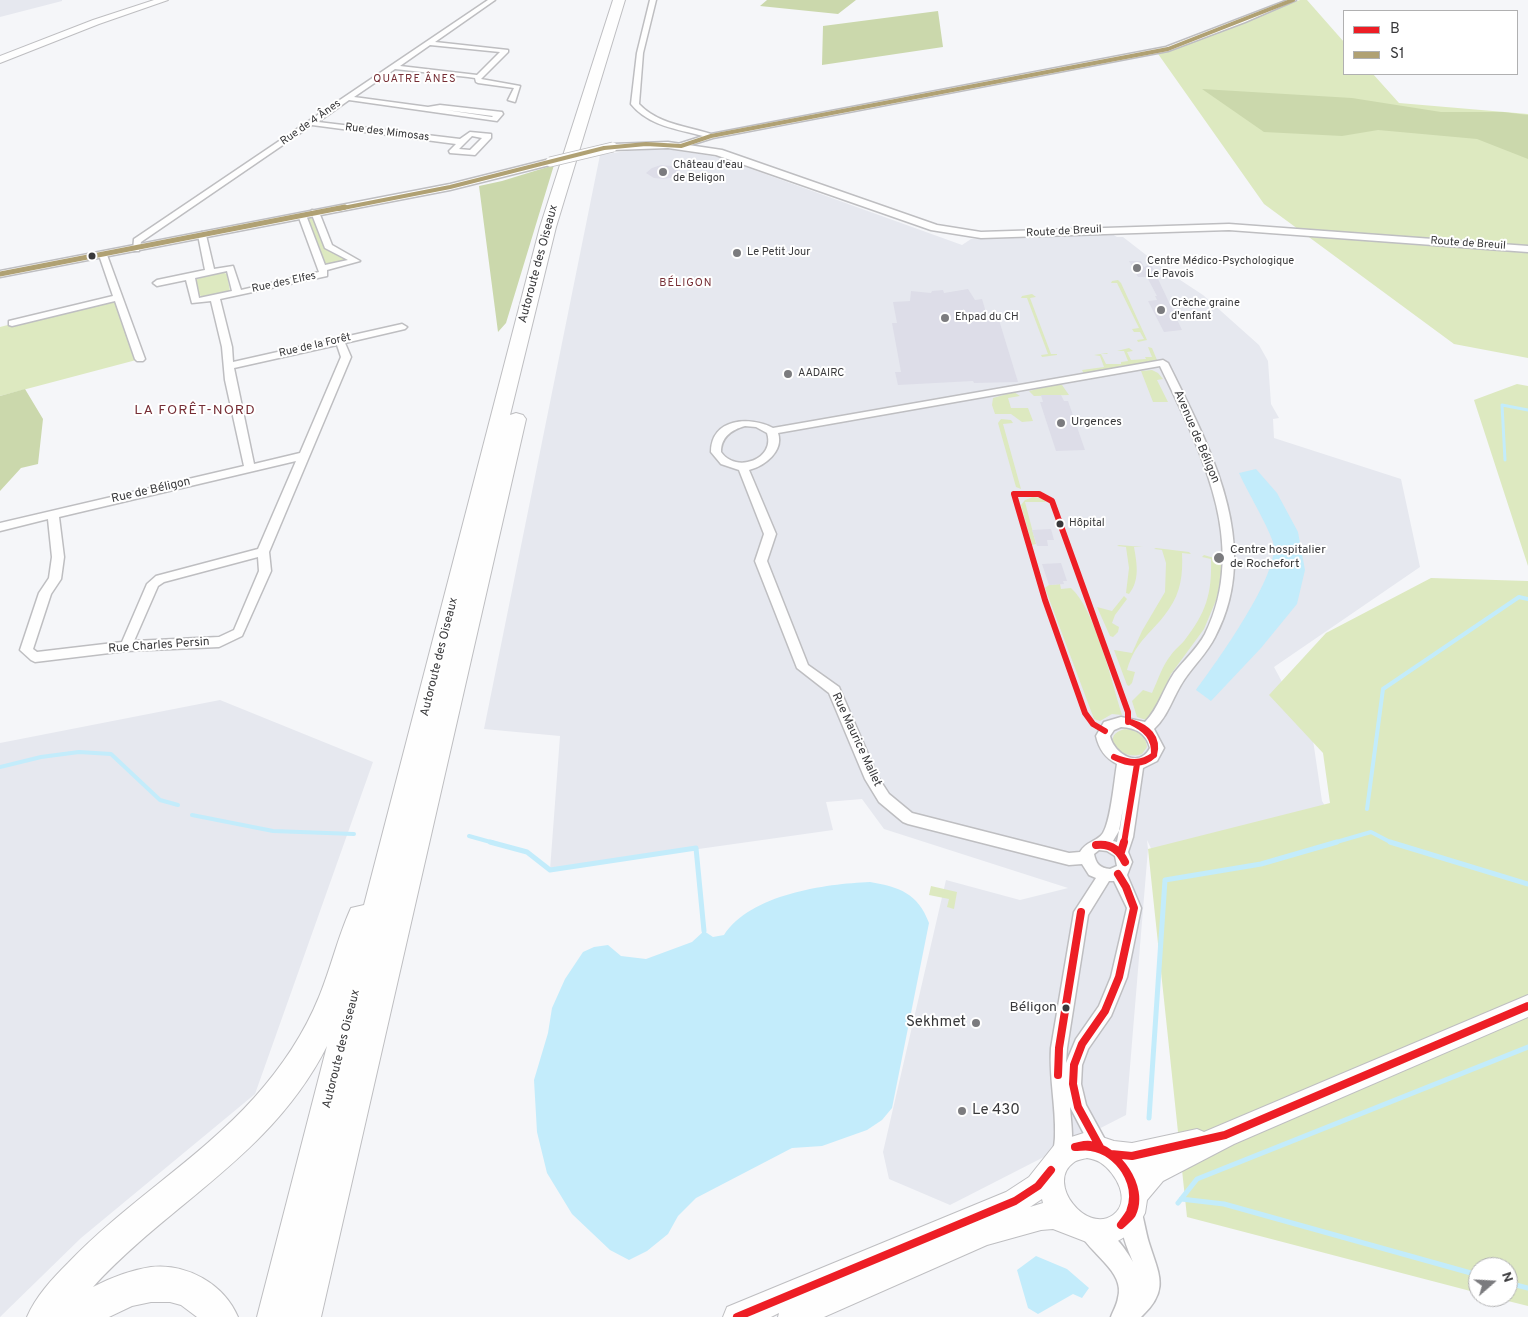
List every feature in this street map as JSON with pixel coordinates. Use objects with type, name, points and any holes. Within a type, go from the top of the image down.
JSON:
[{"type":"highway","points":[[614,0],[615,40]]},
{"type":"highway","name":"Autoroute des Oiseaux","points":[[303,1317],[544,302],[563,226],[615,40],[619,0]]},
{"type":"highway","name":"Autoroute des Oiseaux","points":[[275,1317],[548,227],[630,0]]},
{"type":"highway","points":[[45,1317],[86,1266],[119,1236],[238,1138],[263,1112],[300,1065],[330,1008],[419,745]]},
{"type":"highway","points":[[77,1317],[93,1305],[112,1295],[149,1284],[165,1284],[194,1292],[214,1308],[220,1317]]},
{"type":"main road","points":[[0,59],[96,22],[162,0]]},
{"type":"main road","points":[[792,1317],[985,1232],[1041,1217],[1053,1216],[1082,1227],[1104,1232],[1115,1229],[1124,1223],[1133,1204],[1154,1172],[1225,1135],[1528,1006]]},
{"type":"main road","points":[[737,1317],[1015,1201],[1038,1186],[1057,1162],[1074,1147],[1087,1146],[1132,1156],[1225,1135]]},
{"type":"main road","points":[[1106,1151],[1127,1172],[1133,1204]]},
{"type":"main road","points":[[1057,1162],[1050,1184],[1054,1199],[1062,1212],[1082,1227]]},
{"type":"street","name":"Rue de 4 Ânes","points":[[136,248],[137,241],[492,0]]},
{"type":"street","points":[[653,0],[640,53],[636,104],[644,114],[654,119],[711,136]]},
{"type":"street","points":[[681,146],[711,136],[1168,49],[1243,22],[1293,0]]},
{"type":"street","points":[[393,67],[478,77],[506,52],[427,43]]},
{"type":"street","points":[[478,77],[478,81],[518,87],[512,100]]},
{"type":"street","points":[[348,98],[431,108],[436,112],[499,114],[485,129]]},
{"type":"street","name":"Rue des Mimosas","points":[[312,123],[462,142]]},
{"type":"street","name":"Route de Breuil","points":[[0,274],[450,187],[613,147],[646,144],[681,146],[718,152],[935,228],[960,233],[1009,235],[1229,227],[1528,249]]},
{"type":"street","points":[[302,215],[322,268],[356,261],[328,246],[315,212]]},
{"type":"street","points":[[202,235],[210,272]]},
{"type":"street","points":[[103,255],[140,359]]},
{"type":"street","points":[[156,283],[190,276],[230,268],[237,293],[195,301],[190,276]]},
{"type":"street","name":"Rue des Elfes","points":[[237,293],[324,274],[322,268]]},
{"type":"street","points":[[12,323],[118,297]]},
{"type":"street","points":[[215,297],[227,347],[229,366],[250,468]]},
{"type":"street","name":"Rue de la Forêt","points":[[229,366],[402,327]]},
{"type":"street","name":"Rue Charles Persin","points":[[53,515],[58,558],[55,579],[45,593],[26,650],[35,656],[126,646],[219,642],[238,633],[265,571],[264,552],[346,357],[340,341]]},
{"type":"street","name":"Avenue de Béligon","points":[[772,431],[1163,363],[1216,481],[1223,506],[1229,557],[1224,598],[1210,636],[1178,679],[1159,717],[1146,729]]},
{"type":"street","points":[[745,423],[758,424],[772,431],[776,440],[769,454],[758,463],[743,466],[728,464],[717,456],[716,446],[722,434],[731,426],[745,423]]},
{"type":"street","name":"Rue de Béligon","points":[[0,527],[303,456]]},
{"type":"street","name":"Rue Maurice Mallet","points":[[743,466],[770,534],[761,562],[803,668],[834,690],[872,779],[884,798],[908,818],[1070,859],[1087,858]]},
{"type":"street","points":[[126,646],[153,584],[160,579],[264,552]]},
{"type":"street","points":[[1121,722],[1134,723],[1152,734],[1157,748],[1151,759],[1130,763],[1116,758],[1106,748],[1103,736],[1109,726],[1121,722]]},
{"type":"street","points":[[1103,844],[1113,829],[1130,763]]},
{"type":"street","points":[[1121,852],[1126,837],[1130,763]]},
{"type":"street","points":[[1057,1162],[1064,1136],[1058,1070],[1059,1048],[1080,912],[1111,875],[1122,871],[1126,862],[1121,852],[1110,845],[1103,844],[1093,846],[1087,853],[1087,858],[1095,871],[1111,875],[1126,887],[1134,908],[1119,977],[1106,1011],[1082,1044],[1074,1065],[1073,1084],[1078,1108],[1106,1151]]},
{"type":"street","points":[[1123,1317],[1144,1298],[1148,1285],[1148,1271],[1137,1242],[1133,1204]]},
{"type":"street","points":[[1082,1227],[1116,1258],[1128,1276],[1131,1296],[1123,1317]]},
{"type":"shaded area","points":[[0,0],[62,0],[62,1],[0,17]]},
{"type":"shaded area","points":[[666,149],[718,157],[962,245],[971,239],[1112,234],[1117,237],[1123,237],[1168,272],[1203,295],[1259,345],[1268,361],[1271,404],[1279,418],[1273,419],[1274,438],[1401,479],[1420,567],[1274,667],[1313,740],[1322,801],[1333,819],[1159,865],[1147,840],[1148,849],[1126,1115],[950,1205],[889,1179],[883,1152],[946,880],[1020,900],[1068,888],[884,829],[862,799],[826,802],[833,830],[550,870],[560,736],[484,729],[600,155],[627,151]]},
{"type":"shaded area","points":[[220,700],[373,762],[255,1094],[81,1238],[0,1317],[0,743]]},
{"type":"green space","points":[[767,0],[856,0],[838,14],[760,6]]},
{"type":"green space","points":[[1300,0],[1307,0],[1343,41],[1343,75],[1374,75],[1399,103],[1528,114],[1528,358],[1454,344],[1264,204],[1156,51]]},
{"type":"green space","points":[[938,11],[943,47],[822,65],[823,26]]},
{"type":"green space","points":[[1202,89],[1352,98],[1441,112],[1503,112],[1528,115],[1528,159],[1477,139],[1378,130],[1342,136],[1264,132]]},
{"type":"green space","points":[[554,165],[506,323],[498,332],[479,186]]},
{"type":"green space","points":[[315,212],[328,246],[356,261],[322,268],[302,215]]},
{"type":"green space","points":[[222,272],[227,274],[230,291],[203,297],[197,294],[195,281],[197,279]]},
{"type":"green space","points":[[1118,280],[1147,340],[1138,342],[1137,340],[1144,339],[1140,332],[1134,332],[1132,329],[1139,328],[1117,283],[1111,283]]},
{"type":"green space","points":[[1032,294],[1036,297],[1030,298],[1051,354],[1057,355],[1042,357],[1041,355],[1048,354],[1027,298],[1021,298],[1022,296]]},
{"type":"green space","points":[[118,297],[140,359],[0,396],[0,327]]},
{"type":"green space","points":[[1148,347],[1152,348],[1157,360],[1084,374],[1082,370],[1104,367],[1100,356],[1094,355],[1107,353],[1101,354],[1106,364],[1121,364],[1121,362],[1128,361],[1124,351],[1117,351],[1129,348],[1133,351],[1127,352],[1131,360],[1152,357]]},
{"type":"green space","points":[[1152,370],[1163,379],[1157,380],[1168,402],[1153,402],[1141,371]]},
{"type":"green space","points":[[1517,384],[1528,386],[1528,566],[1474,400]]},
{"type":"green space","points":[[1062,385],[1069,395],[1034,396],[1029,391]]},
{"type":"green space","points":[[25,389],[43,419],[38,464],[21,468],[0,491],[0,396]]},
{"type":"green space","points":[[1014,392],[1020,396],[1008,398],[1011,408],[1028,408],[1033,421],[1022,422],[1011,414],[995,414],[992,405],[993,398]]},
{"type":"green space","points":[[1001,419],[1011,420],[1013,423],[1003,424],[1021,489],[1016,487],[998,423]]},
{"type":"green space","points":[[1033,497],[1041,498],[1046,502],[1025,502],[1036,544],[1032,545],[1021,505],[1025,500]]},
{"type":"green space","points":[[1117,546],[1143,547],[1134,547],[1137,566],[1136,577],[1129,594],[1126,593],[1129,568],[1126,547]]},
{"type":"green space","points":[[1154,549],[1189,552],[1191,554],[1182,553],[1180,582],[1173,603],[1140,643],[1131,659],[1127,670],[1135,672],[1132,683],[1129,686],[1114,650],[1132,653],[1142,631],[1165,592],[1166,563],[1162,550]]},
{"type":"green space","points":[[1204,555],[1224,561],[1217,598],[1204,629],[1171,674],[1156,707],[1146,720],[1137,717],[1132,701],[1143,690],[1152,693],[1168,659],[1192,631],[1206,603],[1209,593],[1211,559],[1202,557]]},
{"type":"green space","points":[[1431,578],[1528,581],[1528,1306],[1518,1304],[1518,1257],[1468,1257],[1468,1290],[1187,1217],[1148,849],[1330,803],[1323,753],[1269,695],[1326,633]]},
{"type":"green space","points":[[1060,584],[1061,589],[1071,588],[1080,598],[1088,612],[1102,647],[1122,715],[1112,714],[1100,721],[1094,719],[1045,588],[1049,585]]},
{"type":"green space","points":[[1124,596],[1127,599],[1115,615],[1112,623],[1119,627],[1118,632],[1113,637],[1110,636],[1097,607],[1112,611]]},
{"type":"green space","points":[[1125,729],[1137,732],[1145,739],[1147,747],[1142,754],[1127,754],[1115,747],[1113,737],[1117,732]]},
{"type":"green space","points":[[931,886],[957,892],[954,909],[947,907],[949,899],[929,895]]},
{"type":"water","points":[[1256,469],[1277,493],[1298,532],[1305,570],[1297,604],[1261,648],[1211,701],[1196,690],[1245,618],[1258,595],[1273,556],[1273,542],[1270,534],[1239,473]]},
{"type":"water","points":[[870,882],[890,886],[906,893],[919,905],[929,923],[892,1108],[882,1120],[867,1130],[822,1146],[792,1148],[696,1198],[678,1216],[668,1234],[647,1251],[629,1260],[610,1250],[572,1214],[547,1173],[537,1132],[534,1080],[548,1033],[552,1008],[565,979],[583,952],[594,947],[608,945],[621,956],[646,959],[692,942],[704,931],[713,937],[724,935],[736,921],[752,910],[790,894],[832,885]]},
{"type":"water","points":[[1036,1256],[1067,1269],[1089,1288],[1082,1298],[1073,1294],[1038,1314],[1028,1308],[1017,1270]]},
{"type":"building","name":"Château d'eau de Beligon","points":[[661,165],[672,166],[680,171],[675,177],[664,179],[654,178],[646,173],[652,168]]},
{"type":"building","name":"Crèche graine d'enfant","points":[[1129,261],[1141,261],[1144,267],[1151,264],[1182,330],[1164,332],[1148,301],[1157,300],[1155,296],[1157,296],[1147,277],[1138,277]]},
{"type":"building","points":[[968,289],[975,300],[982,299],[988,319],[999,320],[1018,382],[974,383],[973,381],[898,385],[895,372],[901,372],[892,323],[897,323],[893,302],[910,301],[911,291],[931,293],[932,291],[943,290],[944,293]]},
{"type":"building","name":"Urgences","points":[[1041,395],[1061,395],[1064,401],[1068,401],[1085,450],[1056,451],[1040,402],[1043,402]]},
{"type":"building","points":[[1051,529],[1054,540],[1047,540],[1048,546],[1037,546],[1032,530]]},
{"type":"building","points":[[1061,563],[1067,581],[1063,581],[1064,584],[1049,585],[1042,564]]},
{"type":"waterway","points":[[1505,460],[1502,405],[1528,410]]},
{"type":"waterway","points":[[1367,809],[1383,689],[1519,597],[1528,599]]},
{"type":"waterway","points":[[0,767],[41,757],[79,752],[111,754],[160,800],[178,805]]},
{"type":"waterway","points":[[192,815],[273,831],[354,834]]},
{"type":"waterway","points":[[1333,843],[1371,832],[1390,842]]},
{"type":"waterway","points":[[469,836],[494,843]]},
{"type":"waterway","points":[[490,842],[527,852],[550,870],[696,848],[704,931]]},
{"type":"waterway","points":[[1149,1118],[1165,880],[1261,864],[1337,842]]},
{"type":"waterway","points":[[1390,842],[1528,884]]},
{"type":"waterway","points":[[1181,1199],[1197,1179],[1528,1047]]},
{"type":"waterway","points":[[1178,1203],[1181,1199]]},
{"type":"waterway","points":[[1181,1199],[1224,1204],[1468,1272]]},
{"type":"waterway","points":[[1518,1286],[1528,1288]]},
{"type":"transit line","name":"S1","points":[[0,274],[450,187],[604,148],[646,144],[681,146],[711,136],[1168,49],[1293,0]]},
{"type":"transit line","name":"B","points":[[1014,494],[1039,494],[1052,501],[1128,712],[1128,722]]},
{"type":"transit line","name":"B","points":[[1014,494],[1045,600],[1085,713],[1093,724],[1105,731]]},
{"type":"transit line","name":"B","points":[[1131,722],[1142,726],[1154,738],[1156,743],[1154,755]]},
{"type":"transit line","name":"B","points":[[1131,722],[1152,738],[1154,755]]},
{"type":"transit line","name":"B","points":[[1114,757],[1125,761],[1140,762],[1154,755]]},
{"type":"transit line","name":"B","points":[[1114,757],[1135,764],[1145,762],[1154,755]]},
{"type":"transit line","name":"B","points":[[1121,852],[1126,837],[1137,764]]},
{"type":"transit line","name":"B","points":[[1096,845],[1101,844],[1114,848],[1120,853],[1125,862]]},
{"type":"transit line","name":"B","points":[[1101,1149],[1078,1107],[1073,1084],[1074,1065],[1082,1044],[1105,1011],[1119,977],[1134,908],[1126,887],[1118,874]]},
{"type":"transit line","name":"B","points":[[1058,1075],[1059,1048],[1081,912]]},
{"type":"transit line","name":"B","points":[[1111,1154],[1132,1156],[1225,1135],[1528,1006]]},
{"type":"transit line","name":"B","points":[[1075,1147],[1089,1145],[1103,1149],[1116,1158],[1126,1171],[1133,1186],[1135,1200],[1131,1214],[1121,1225]]},
{"type":"transit line","name":"B","points":[[1075,1147],[1090,1146],[1104,1151],[1116,1159],[1125,1170],[1131,1183],[1133,1198],[1130,1212],[1121,1225]]},
{"type":"transit line","name":"B","points":[[737,1317],[1015,1201],[1038,1186],[1051,1170]]},
{"type":"place","name":"Château d'eau de Beligon","points":[[663,172]]},
{"type":"place","name":"Le Petit Jour","points":[[737,253]]},
{"type":"place","name":"Centre Médico-Psychologique Le Pavois","points":[[1137,268]]},
{"type":"place","name":"Crèche graine d'enfant","points":[[1161,310]]},
{"type":"place","name":"Ehpad du CH","points":[[945,318]]},
{"type":"place","name":"AADAIRC","points":[[788,374]]},
{"type":"place","name":"Urgences","points":[[1061,423]]},
{"type":"place","name":"Hôpital","points":[[1060,524]]},
{"type":"place","name":"Centre hospitalier de Rochefort","points":[[1219,558]]},
{"type":"place","name":"Béligon","points":[[1066,1008]]},
{"type":"place","name":"Sekhmet","points":[[976,1023]]},
{"type":"place","name":"Le 430","points":[[962,1111]]},
{"type":"district","name":"QUATRE ÂNES","points":[[415,80]]},
{"type":"district","name":"BÉLIGON","points":[[686,284]]},
{"type":"district","name":"LA FORÊT-NORD","points":[[195,411]]}]
